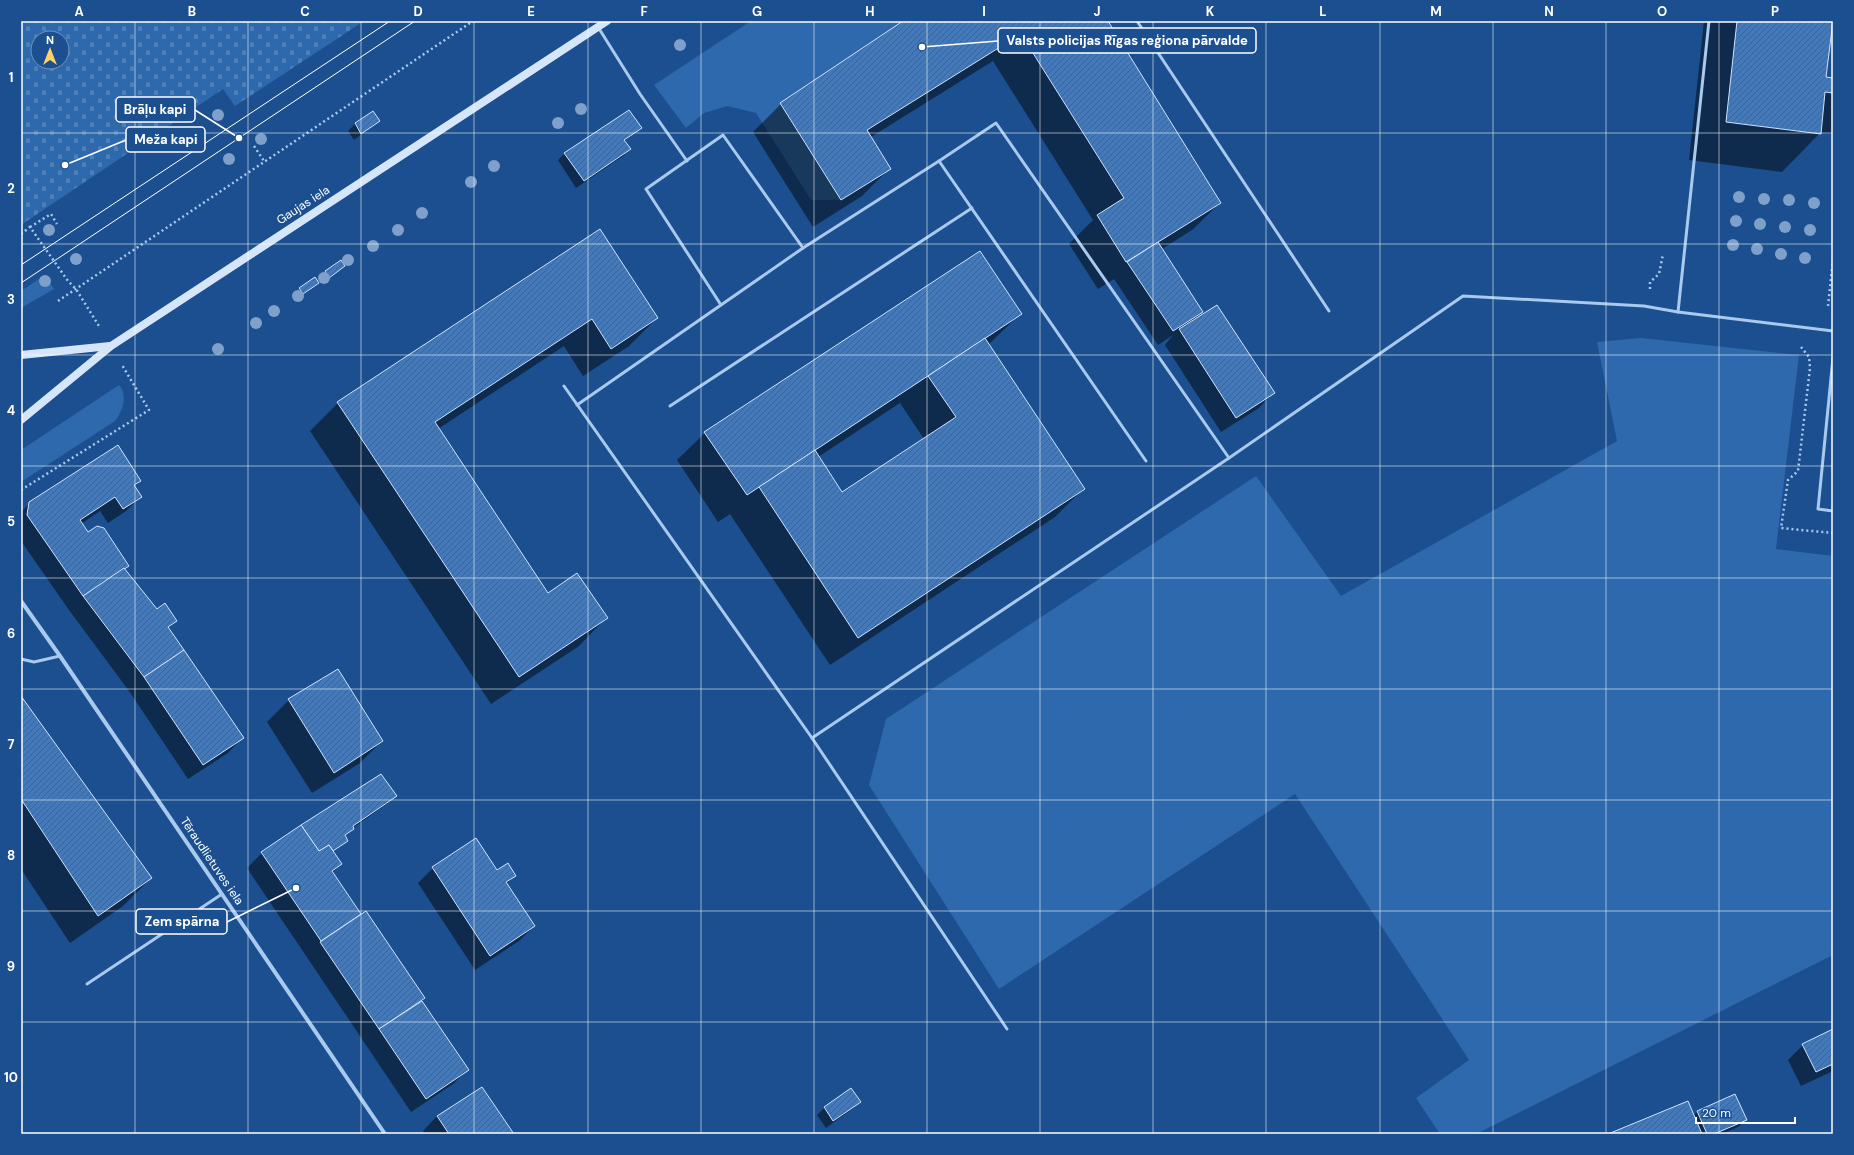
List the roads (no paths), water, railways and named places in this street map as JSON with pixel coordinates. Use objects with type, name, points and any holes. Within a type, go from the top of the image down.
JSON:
[{"type":"street","name":"Gaujas iela","points":[[21,420],[111,346],[607,21]]},
{"type":"street","points":[[21,355],[111,346]]},
{"type":"street","name":"Tēraudlietuves iela","points":[[21,601],[385,1134]]},
{"type":"lane","points":[[1137,21],[1329,311]]},
{"type":"lane","points":[[1678,312],[1709,21]]},
{"type":"lane","points":[[598,27],[640,94],[687,161]]},
{"type":"lane","points":[[577,405],[803,248],[996,123],[1228,458]]},
{"type":"lane","points":[[721,304],[646,189],[723,136],[803,248]]},
{"type":"lane","points":[[939,161],[1146,462]]},
{"type":"lane","points":[[670,406],[972,208]]},
{"type":"lane","points":[[812,738],[1228,458],[1463,296],[1649,307],[1678,312],[1833,331]]},
{"type":"lane","points":[[1833,358],[1818,509],[1833,511]]},
{"type":"lane","points":[[564,386],[812,738],[1007,1029]]},
{"type":"lane","points":[[21,659],[34,662],[60,656]]},
{"type":"lane","points":[[87,984],[222,894]]},
{"type":"tram line","points":[[21,265],[390,21]]},
{"type":"tram line","points":[[21,283],[415,21]]},
{"type":"place","name":"Valsts policijas Rīgas reģiona pārvalde","points":[[922,47]]},
{"type":"place","name":"Brāļu kapi","points":[[239,138]]},
{"type":"place","name":"Meža kapi","points":[[65,165]]},
{"type":"place","name":"Zem spārna","points":[[296,888]]}]
